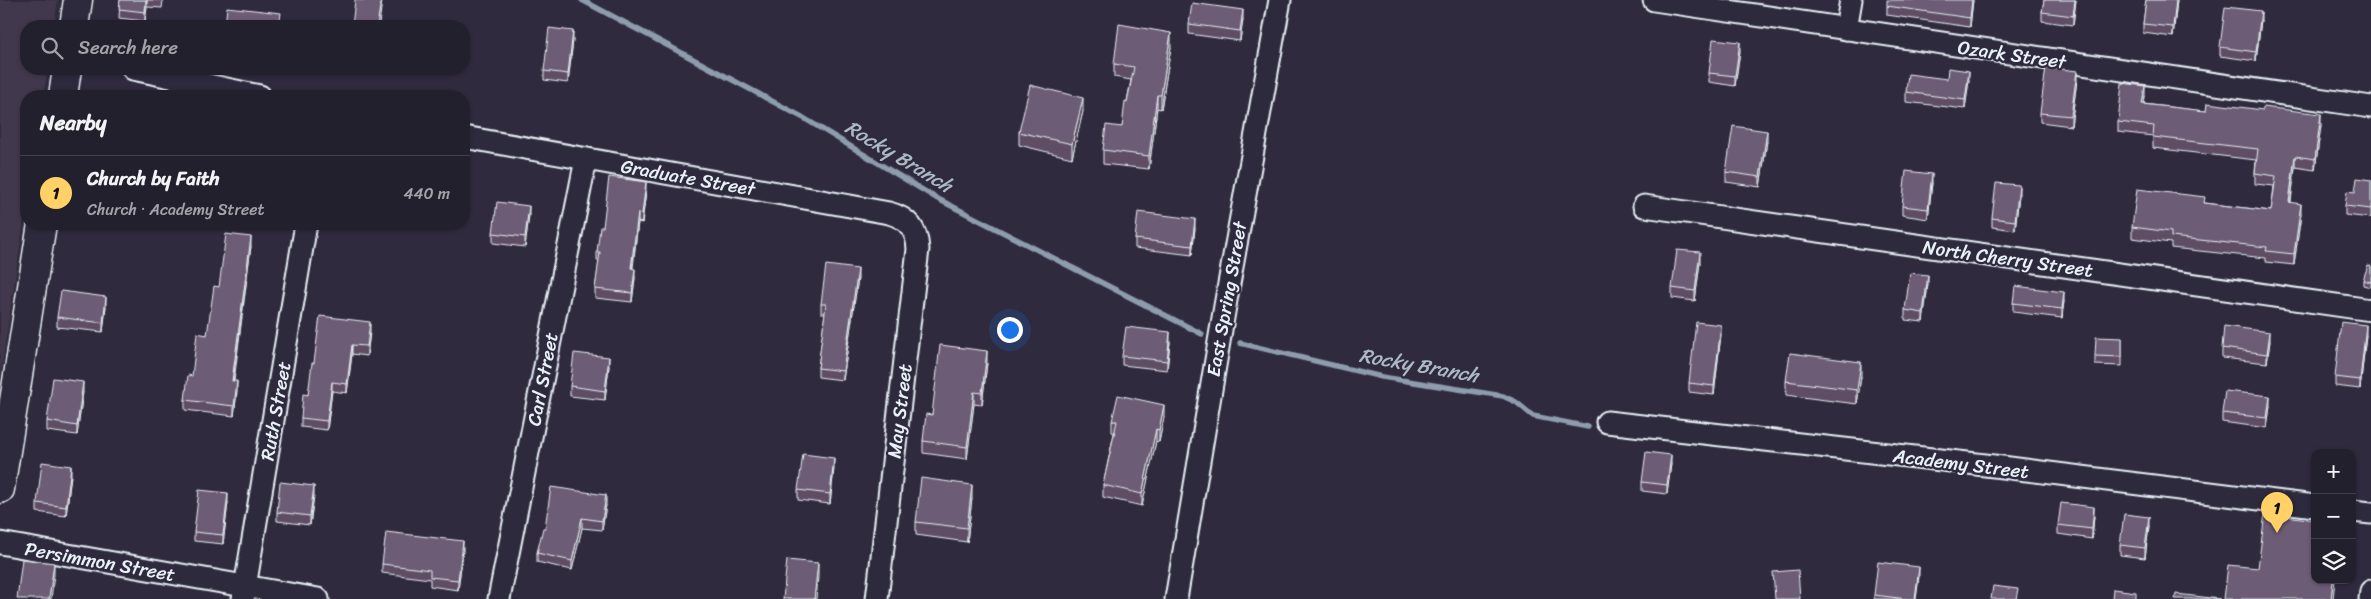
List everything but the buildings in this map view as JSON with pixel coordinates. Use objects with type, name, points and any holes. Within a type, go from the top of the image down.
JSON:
[{"type":"street","points":[[75,20],[78,0]]},
{"type":"street","name":"East Spring Street","points":[[1176,599],[1225,306],[1280,0]]},
{"type":"street","name":"Ozark Street","points":[[1654,0],[2371,107]]},
{"type":"street","points":[[1846,29],[1851,0]]},
{"type":"street","points":[[64,90],[66,75]]},
{"type":"street","points":[[160,75],[232,90]]},
{"type":"street","name":"Graduate Street","points":[[470,138],[890,213],[897,215],[910,224]]},
{"type":"street","name":"Carl Street","points":[[499,599],[586,159]]},
{"type":"street","name":"North Cherry Street","points":[[1644,206],[2371,310]]},
{"type":"street","name":"May Street","points":[[877,599],[918,249],[915,232],[910,224]]},
{"type":"street","points":[[0,489],[3,447],[41,230]]},
{"type":"street","name":"Ruth Street","points":[[244,593],[305,230]]},
{"type":"street","name":"Academy Street","points":[[1607,422],[1994,466],[2311,506]]},
{"type":"street","points":[[2356,511],[2371,513]]},
{"type":"street","name":"Persimmon Street","points":[[0,544],[244,593],[318,599]]},
{"type":"street","points":[[2370,599],[2371,590]]},
{"type":"shaded area","points":[[0,0],[58,0],[55,20],[20,20],[20,75],[47,75],[44,90],[20,90],[20,230],[22,230],[0,377]]},
{"type":"waterway","name":"Rocky Branch","points":[[582,0],[802,117],[936,198],[1202,334]]},
{"type":"waterway","name":"Rocky Branch","points":[[1240,343],[1382,377],[1503,396],[1516,402],[1533,416],[1588,427]]},
{"type":"place","name":"Church by Faith","points":[[2277,533]]}]
